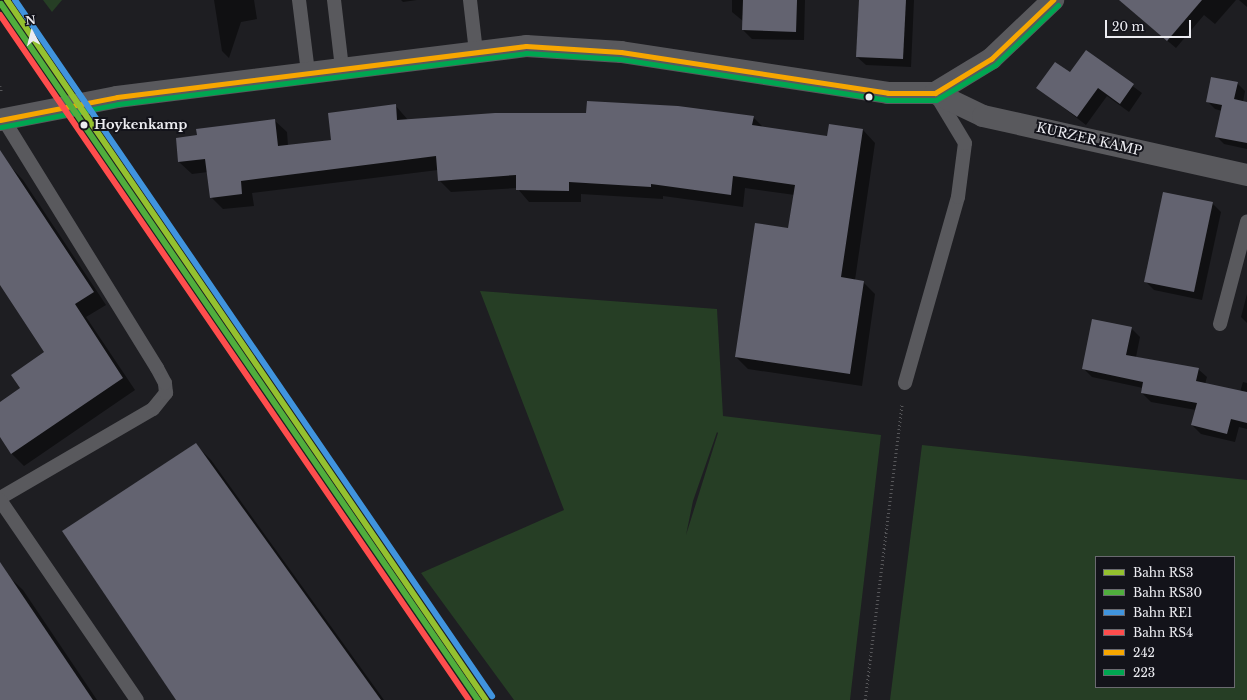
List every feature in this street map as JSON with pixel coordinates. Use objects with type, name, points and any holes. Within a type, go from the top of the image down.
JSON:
[{"type":"street","points":[[2,120],[117,97],[526,46],[621,52],[888,93],[935,93],[991,59],[1053,0]]},
{"type":"street","name":"KURZER KAMP","points":[[935,93],[983,116],[1247,175]]},
{"type":"lane","points":[[299,0],[308,72]]},
{"type":"lane","points":[[334,0],[342,68]]},
{"type":"lane","points":[[470,0],[476,52]]},
{"type":"lane","points":[[905,383],[958,197],[965,143],[935,93]]},
{"type":"lane","points":[[2,120],[165,383],[166,393],[153,409],[0,499],[136,700]]},
{"type":"lane","points":[[1220,324],[1247,222]]},
{"type":"path","points":[[865,700],[905,383]]},
{"type":"green space","points":[[43,0],[62,0],[52,12]]},
{"type":"green space","points":[[480,291],[717,309],[723,416],[881,435],[850,700],[514,700],[421,573],[564,510]],"holes":[[[717,432],[718,433],[686,535],[693,501]]]},
{"type":"green space","points":[[922,445],[1247,480],[1247,700],[890,700]]},
{"type":"building","points":[[743,0],[797,0],[796,32],[742,30]]},
{"type":"building","points":[[859,0],[906,0],[903,59],[856,57]]},
{"type":"building","points":[[1119,0],[1202,0],[1167,41]]},
{"type":"building","points":[[1086,50],[1134,84],[1120,104],[1098,88],[1077,117],[1036,88],[1055,62],[1070,72]]},
{"type":"building","points":[[1211,77],[1238,82],[1234,99],[1247,102],[1247,143],[1215,137],[1222,105],[1206,102]]},
{"type":"building","points":[[587,101],[678,106],[754,116],[752,125],[827,136],[829,124],[863,129],[841,277],[864,281],[850,374],[735,357],[755,223],[788,228],[795,185],[733,176],[731,195],[651,184],[651,187],[569,182],[569,191],[516,190],[516,175],[438,181],[436,156],[241,181],[242,194],[210,198],[205,159],[178,162],[176,138],[197,135],[196,129],[275,119],[278,146],[331,140],[328,113],[396,104],[397,120],[495,113],[586,113]]},
{"type":"building","points":[[0,150],[94,292],[75,304],[123,378],[11,454],[0,437],[0,402],[20,388],[11,375],[44,352],[0,285]]},
{"type":"building","points":[[1163,192],[1213,202],[1194,292],[1144,282]]},
{"type":"building","points":[[1092,319],[1132,327],[1126,355],[1199,368],[1196,381],[1247,392],[1247,423],[1231,419],[1227,434],[1191,425],[1197,403],[1141,393],[1143,382],[1082,369]]},
{"type":"building","points":[[196,443],[381,700],[176,700],[62,531]]},
{"type":"building","points":[[0,562],[93,700],[0,700]]},
{"type":"rail line","name":"RS3","points":[[7,0],[486,700]]},
{"type":"rail line","name":"RE1","points":[[15,0],[492,696]]},
{"type":"rail line","name":"RS30","points":[[1,4],[478,700]]},
{"type":"rail line","name":"RS4","points":[[0,15],[469,700]]},
{"type":"transit line","name":"242","points":[[0,120],[117,97],[526,46],[621,52],[888,93],[935,93],[991,59],[1053,0]]},
{"type":"transit line","name":"223","points":[[1,127],[118,104],[526,53],[620,59],[887,100],[936,100],[995,65],[1058,5]]},
{"type":"place","name":"Hoykenkamp","points":[[84,125]]}]
